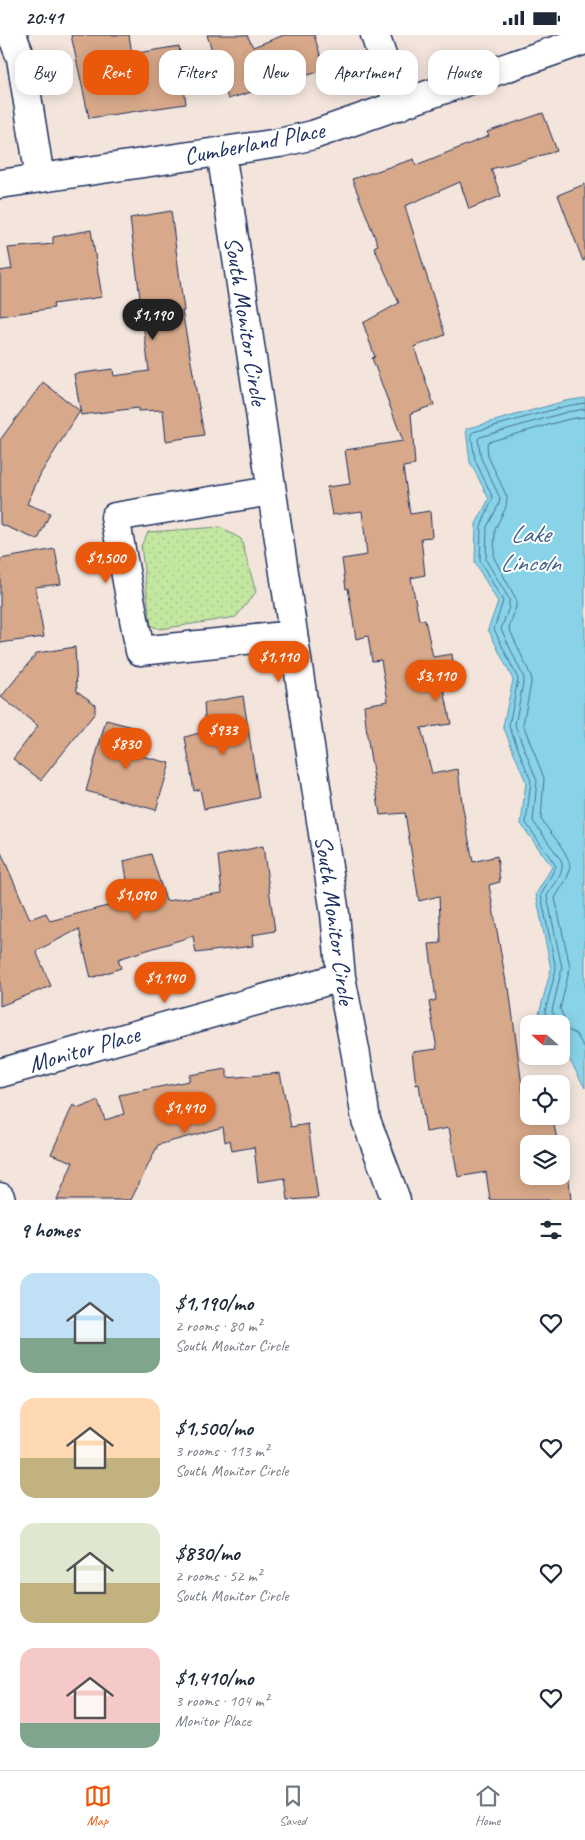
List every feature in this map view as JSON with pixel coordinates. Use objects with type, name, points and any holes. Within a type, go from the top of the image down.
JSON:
[{"type":"street","points":[[12,35],[21,58],[40,178]]},
{"type":"street","points":[[375,35],[399,106]]},
{"type":"street","name":"Cumberland Place","points":[[0,184],[279,143],[313,135],[584,42]]},
{"type":"street","name":"South Monitor Circle","points":[[221,151],[334,914],[341,977],[366,1120],[396,1200]]},
{"type":"street","points":[[271,491],[115,517],[140,651],[293,635]]},
{"type":"street","name":"Monitor Place","points":[[0,1073],[341,977]]},
{"type":"green space","points":[[220,527],[241,539],[256,592],[236,617],[161,629],[151,626],[141,546],[148,532]]},
{"type":"water","name":"Lake Lincoln","points":[[585,398],[585,1088],[570,1060],[570,1015],[539,1014],[551,969],[536,894],[552,867],[521,824],[526,782],[503,726],[513,680],[488,629],[498,602],[475,563],[476,524],[489,499],[470,462],[466,429],[565,401]]},
{"type":"building","points":[[71,35],[129,35],[131,50],[83,50],[83,90]]},
{"type":"building","points":[[207,35],[247,35],[253,47],[284,35],[314,35],[319,50],[316,50],[316,73],[306,76],[306,50],[244,50],[244,94],[228,99],[227,95],[234,95],[234,50],[212,50]]},
{"type":"building","points":[[179,46],[179,50],[159,50],[159,95],[185,95],[186,104],[89,118],[84,95],[149,95],[149,51]]},
{"type":"building","points":[[543,113],[557,151],[491,169],[501,196],[469,209],[460,182],[405,206],[445,335],[414,347],[434,405],[411,413],[415,465],[403,467],[410,514],[430,511],[432,537],[421,538],[425,575],[411,578],[419,620],[425,620],[433,657],[452,654],[455,681],[443,684],[451,724],[421,728],[432,774],[458,769],[473,862],[497,856],[500,882],[489,885],[507,988],[509,988],[521,1075],[520,1125],[554,1125],[556,1135],[520,1135],[520,1185],[570,1185],[571,1200],[490,1200],[486,1172],[458,1177],[449,1128],[426,1132],[419,1084],[416,1085],[412,1052],[437,1049],[429,1002],[436,1000],[429,944],[441,943],[439,896],[419,901],[405,813],[380,815],[364,705],[388,701],[381,660],[372,661],[368,636],[356,639],[342,559],[367,555],[362,511],[332,515],[327,487],[350,484],[345,450],[403,441],[372,358],[375,357],[363,323],[399,303],[374,247],[378,245],[352,179],[414,159],[416,165],[489,136],[487,132]]},
{"type":"building","points":[[585,184],[585,260],[583,261],[558,195]]},
{"type":"building","points":[[171,211],[184,311],[182,311],[204,435],[166,441],[163,410],[138,411],[138,408],[81,415],[74,374],[113,369],[114,376],[149,371],[130,218]]},
{"type":"building","points":[[91,230],[102,297],[53,304],[54,308],[0,316],[0,271],[12,269],[8,248],[53,244],[53,237]]},
{"type":"building","points":[[43,382],[80,411],[41,473],[27,504],[50,513],[38,540],[0,524],[0,440]]},
{"type":"building","points":[[55,549],[61,584],[35,587],[44,637],[0,643],[0,559]]},
{"type":"building","points":[[75,647],[77,691],[95,704],[95,713],[41,780],[13,759],[38,726],[1,697],[37,653]]},
{"type":"building","points":[[243,696],[259,798],[204,809],[200,789],[194,791],[185,737],[206,731],[204,703]]},
{"type":"building","points":[[106,720],[137,728],[129,753],[170,763],[156,810],[86,791]]},
{"type":"building","points":[[263,846],[275,931],[252,935],[253,946],[196,953],[193,936],[118,959],[121,968],[91,978],[79,929],[36,951],[51,986],[0,1006],[0,850],[30,919],[46,913],[50,921],[130,900],[124,861],[151,854],[166,901],[222,893],[218,856]]},
{"type":"building","points":[[227,1069],[227,1078],[280,1073],[291,1127],[308,1124],[318,1198],[288,1200],[285,1178],[258,1182],[254,1147],[232,1151],[230,1140],[225,1142],[223,1127],[158,1145],[131,1200],[57,1200],[73,1162],[51,1154],[73,1105],[79,1108],[98,1101],[105,1120],[124,1114],[119,1095],[189,1081],[189,1075]]}]
